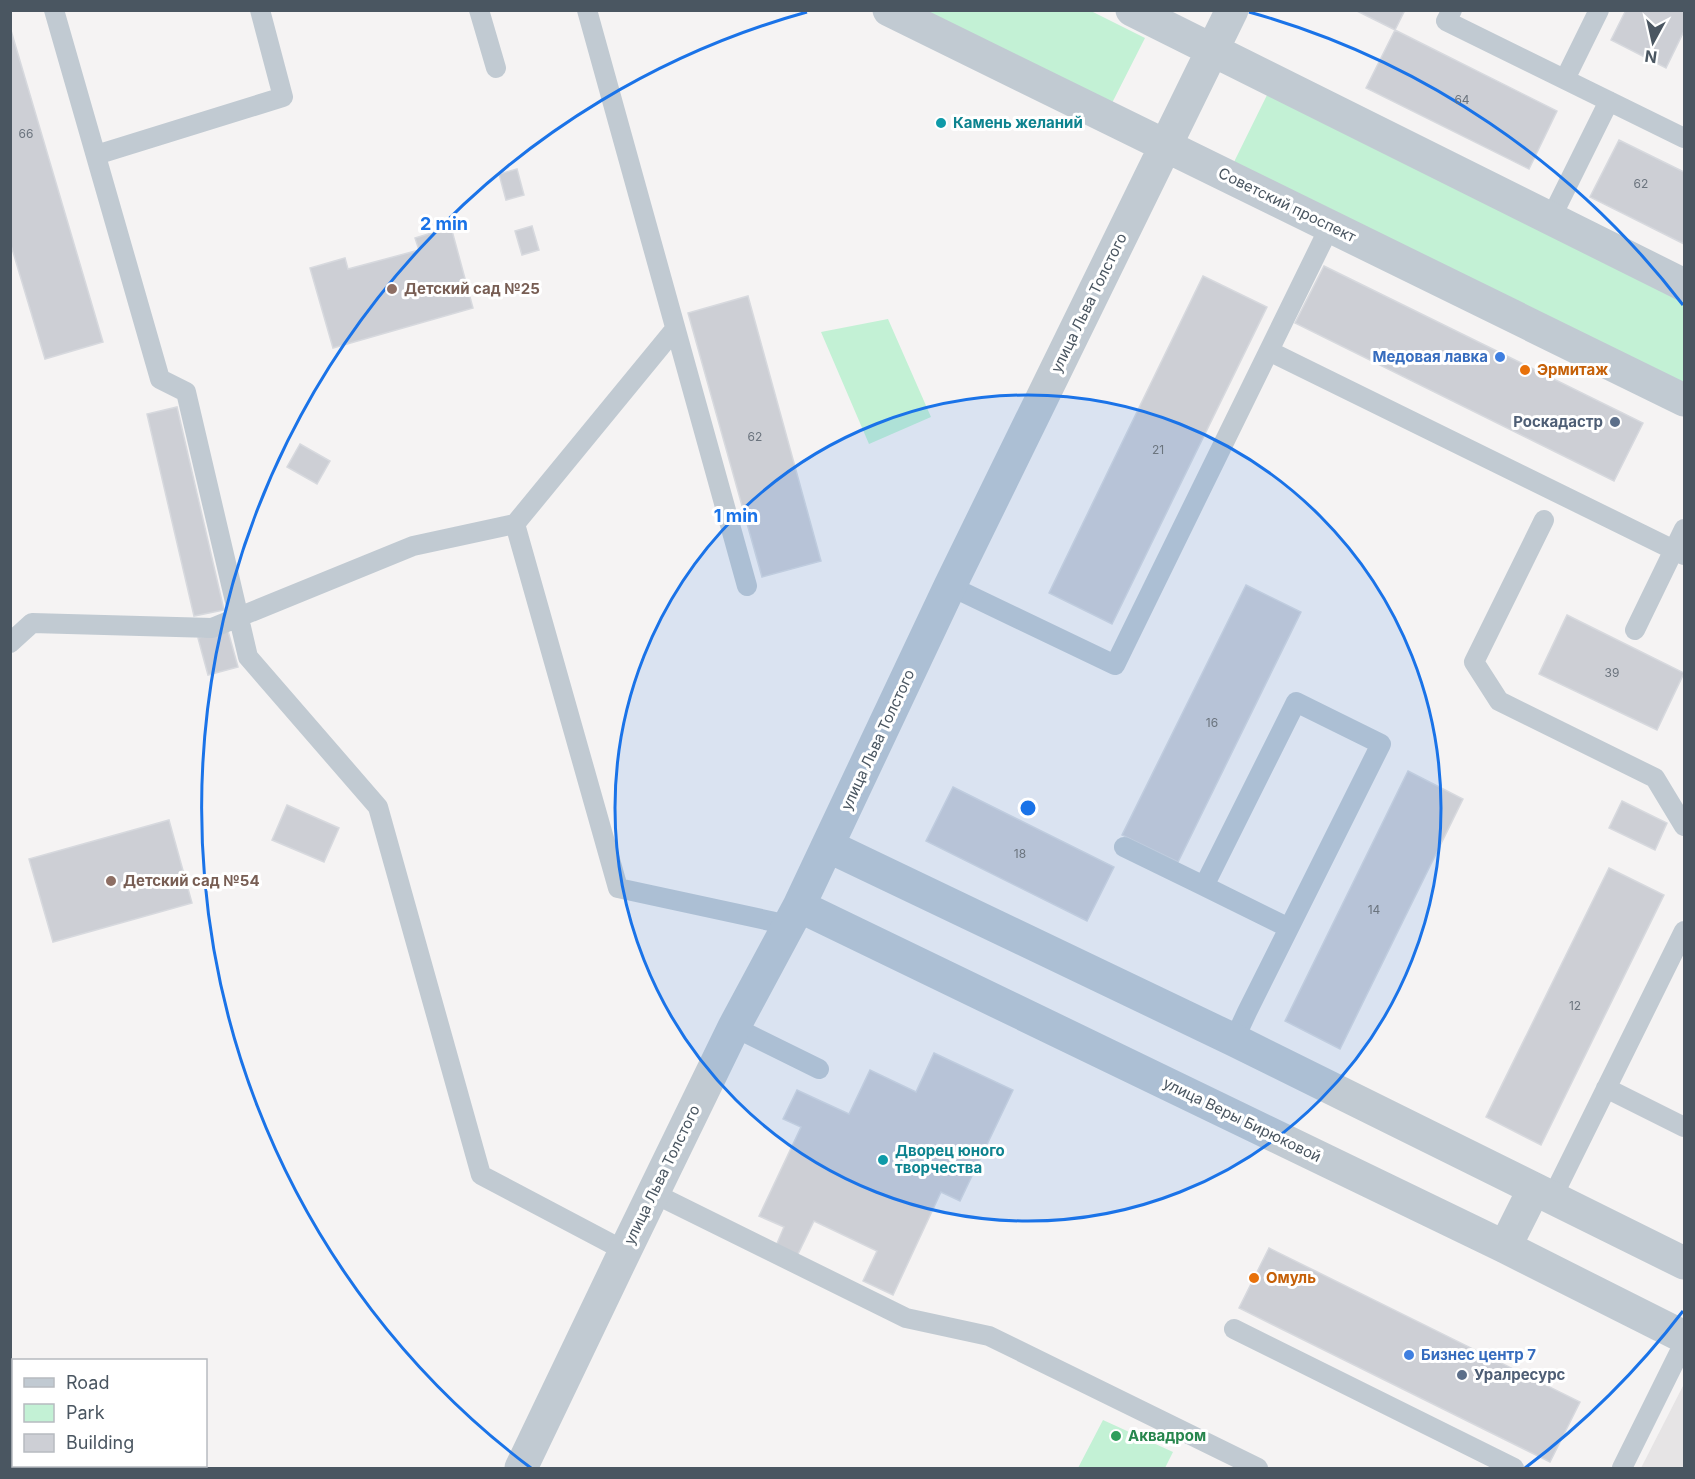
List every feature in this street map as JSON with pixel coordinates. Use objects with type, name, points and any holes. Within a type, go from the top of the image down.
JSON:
[{"type":"street","name":"Советский проспект","points":[[890,10],[1684,400]]},
{"type":"street","points":[[1132,10],[1684,285]]},
{"type":"street","name":"улица Льва Толстого","points":[[520,1468],[734,1027],[794,916],[950,586],[1232,10]]},
{"type":"street","points":[[828,846],[1234,1040],[1684,1263]]},
{"type":"street","name":"улица Веры Бирюковой","points":[[794,916],[1505,1247],[1684,1337]]},
{"type":"street","points":[[1505,1247],[1543,1193]]},
{"type":"lane","points":[[54,10],[160,379],[186,392],[248,657],[378,807],[481,1175],[624,1251]]},
{"type":"lane","points":[[96,156],[283,97],[260,10]]},
{"type":"lane","points":[[479,10],[496,68]]},
{"type":"lane","points":[[587,10],[747,586]]},
{"type":"lane","points":[[1452,10],[1446,21],[1684,138]]},
{"type":"lane","points":[[1565,79],[1599,10]]},
{"type":"lane","points":[[1551,218],[1609,101]]},
{"type":"lane","points":[[950,586],[1115,665],[1330,226]]},
{"type":"lane","points":[[10,643],[32,623],[212,628],[413,546],[515,524],[675,329]]},
{"type":"lane","points":[[1269,351],[1679,552]]},
{"type":"lane","points":[[1544,520],[1474,662],[1499,700],[1655,778],[1684,826]]},
{"type":"lane","points":[[515,524],[618,888],[794,916]]},
{"type":"lane","points":[[1635,630],[1679,552],[1684,529]]},
{"type":"lane","points":[[1204,886],[1296,702],[1381,744],[1234,1040]]},
{"type":"lane","points":[[1124,847],[1289,928]]},
{"type":"lane","points":[[1543,1193],[1606,1088],[1684,931]]},
{"type":"lane","points":[[734,1027],[819,1069]]},
{"type":"lane","points":[[1606,1088],[1684,1127]]},
{"type":"lane","points":[[653,1193],[906,1318],[989,1336],[1258,1468]]},
{"type":"lane","points":[[1234,1329],[1514,1468]]},
{"type":"lane","points":[[1622,1468],[1684,1343]]},
{"type":"shaded area","points":[[1684,1384],[1684,1468],[1641,1468]]},
{"type":"green space","points":[[926,11],[1091,11],[1145,38],[1112,103]]},
{"type":"green space","points":[[1268,93],[1684,298],[1684,388],[1233,164]]},
{"type":"green space","points":[[888,319],[931,417],[869,444],[821,332]]},
{"type":"green space","name":"Аквадром","points":[[1103,1420],[1173,1452],[1165,1468],[1078,1468]]},
{"type":"building","points":[[1355,10],[1405,10],[1395,30]]},
{"type":"building","points":[[1626,10],[1684,10],[1684,31],[1666,68],[1611,40]]},
{"type":"building","points":[[10,27],[103,342],[45,359],[10,242]]},
{"type":"building","points":[[1395,30],[1557,111],[1529,169],[1366,88]]},
{"type":"building","points":[[1619,140],[1684,172],[1684,244],[1590,197]]},
{"type":"building","points":[[517,169],[524,195],[506,200],[499,174]]},
{"type":"building","points":[[532,226],[539,250],[522,255],[515,231]]},
{"type":"building","name":"Детский сад №25","points":[[451,227],[473,308],[333,348],[310,268],[345,258],[348,269],[419,250],[415,238]]},
{"type":"building","points":[[1324,266],[1643,423],[1614,481],[1295,323]]},
{"type":"building","points":[[1203,276],[1267,307],[1112,624],[1049,593]]},
{"type":"building","points":[[748,296],[821,561],[762,577],[688,313]]},
{"type":"building","points":[[177,407],[224,610],[194,616],[147,414]]},
{"type":"building","points":[[300,444],[330,461],[317,484],[287,467]]},
{"type":"building","points":[[1246,585],[1301,612],[1178,862],[1122,835]]},
{"type":"building","points":[[1567,615],[1684,673],[1657,730],[1539,674]]},
{"type":"building","points":[[228,631],[238,667],[208,675],[198,638]]},
{"type":"building","points":[[1408,771],[1463,799],[1340,1049],[1285,1021]]},
{"type":"building","points":[[953,787],[1114,867],[1087,921],[926,841]]},
{"type":"building","points":[[1622,801],[1667,823],[1655,850],[1609,828]]},
{"type":"building","points":[[287,805],[339,828],[324,862],[272,840]]},
{"type":"building","name":"Детский сад №54","points":[[169,820],[192,903],[53,942],[29,859]]},
{"type":"building","points":[[1609,868],[1664,895],[1541,1145],[1486,1117]]},
{"type":"building","name":"Дворец юного творчества","points":[[934,1053],[1013,1090],[960,1201],[941,1192],[893,1295],[863,1281],[877,1251],[814,1221],[797,1256],[776,1246],[784,1227],[759,1216],[801,1127],[783,1119],[797,1090],[849,1114],[870,1070],[916,1092]]},
{"type":"building","name":"Бизнес центр 7","points":[[1269,1248],[1580,1402],[1550,1462],[1239,1308]]},
{"type":"place","name":"Камень желаний","points":[[941,123]]},
{"type":"place","name":"Детский сад №25","points":[[392,289]]},
{"type":"place","name":"Медовая лавка","points":[[1500,357]]},
{"type":"place","name":"Эрмитаж","points":[[1525,370]]},
{"type":"place","name":"Роскадастр","points":[[1615,422]]},
{"type":"place","name":"Детский сад №54","points":[[111,881]]},
{"type":"place","name":"Дворец юного творчества","points":[[883,1160]]},
{"type":"place","name":"Омуль","points":[[1254,1278]]},
{"type":"place","name":"Бизнес центр 7","points":[[1409,1355]]},
{"type":"place","name":"Уралресурс","points":[[1462,1375]]},
{"type":"place","name":"Аквадром","points":[[1116,1436]]}]
